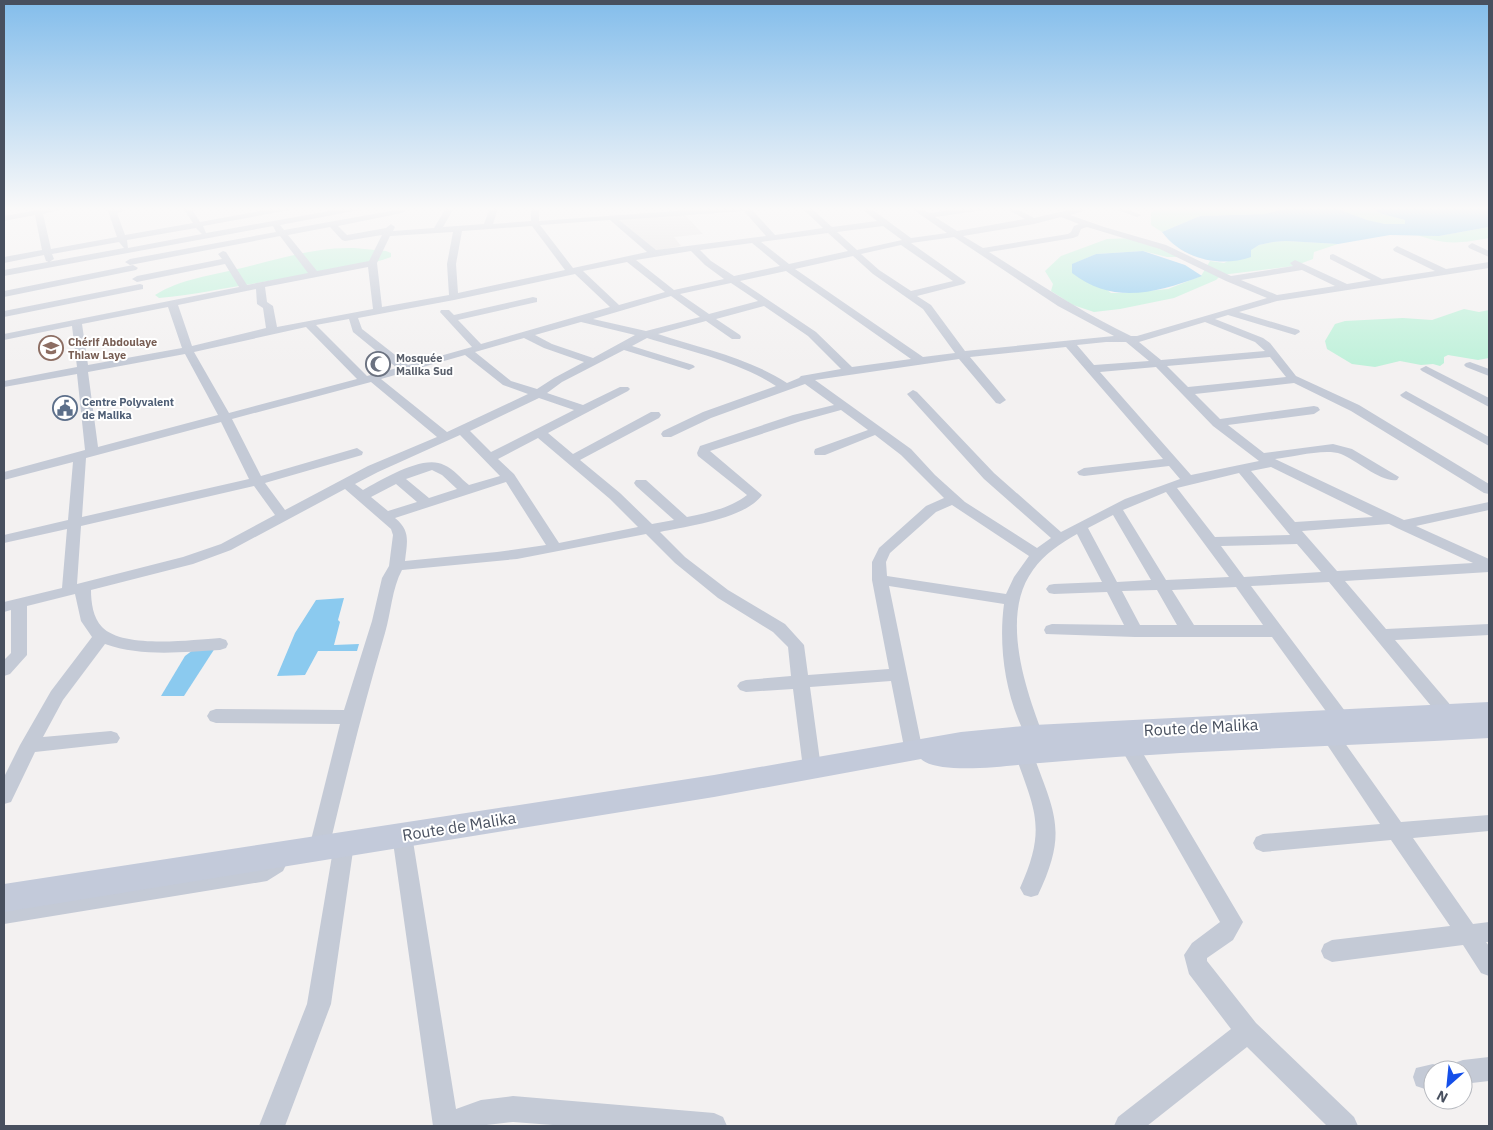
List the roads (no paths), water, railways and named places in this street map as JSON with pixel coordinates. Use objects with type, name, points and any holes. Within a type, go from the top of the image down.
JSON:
[{"type":"main road","name":"Route de Malika","points":[[1029,745],[1128,745],[1337,728],[1447,713],[1488,725]]},
{"type":"main road","name":"Route de Malika","points":[[4,898],[714,786],[914,752],[967,759],[1029,745],[1337,728],[1488,725]]},
{"type":"street","points":[[50,261],[57,303]]},
{"type":"street","points":[[4,273],[68,261]]},
{"type":"street","points":[[130,261],[142,294]]},
{"type":"street","points":[[4,294],[55,284],[149,261]]},
{"type":"street","points":[[4,337],[77,322],[142,294],[228,261],[245,289]]},
{"type":"street","points":[[304,261],[315,274]]},
{"type":"street","points":[[451,261],[450,278],[454,297]]},
{"type":"street","points":[[565,261],[574,271],[617,308]]},
{"type":"street","points":[[4,384],[188,350],[308,324],[436,301],[621,261]]},
{"type":"street","points":[[631,261],[672,293],[736,337]]},
{"type":"street","points":[[706,261],[812,334],[848,370]]},
{"type":"street","points":[[778,261],[920,360]]},
{"type":"street","points":[[4,476],[369,380],[672,293],[821,261]]},
{"type":"street","points":[[864,261],[876,272],[927,307],[962,355],[1000,400]]},
{"type":"street","points":[[908,295],[961,282],[932,261]]},
{"type":"street","points":[[997,261],[1082,316],[1129,339],[1159,364],[1217,423],[1267,460],[1489,566]]},
{"type":"street","points":[[1196,261],[1229,279],[1276,298]]},
{"type":"street","points":[[1292,261],[1345,287]]},
{"type":"street","points":[[1340,261],[1381,282]]},
{"type":"street","points":[[1422,261],[1443,271]]},
{"type":"street","points":[[4,314],[57,303],[142,294],[172,303],[372,263],[378,312]]},
{"type":"street","points":[[667,434],[707,415],[805,378],[920,360],[1069,343],[1129,339],[1153,335],[1276,298],[1489,265]]},
{"type":"street","points":[[1476,266],[1489,273]]},
{"type":"street","points":[[1229,279],[1303,268]]},
{"type":"street","points":[[260,286],[262,304],[268,306],[272,331]]},
{"type":"street","points":[[450,319],[533,300]]},
{"type":"street","points":[[436,301],[472,349],[501,380],[586,410]]},
{"type":"street","points":[[4,670],[20,655],[11,605],[226,548],[346,483],[539,393],[592,361],[646,334],[767,302]]},
{"type":"street","points":[[172,303],[188,350],[258,481],[283,517]]},
{"type":"street","points":[[1228,312],[1295,332]]},
{"type":"street","points":[[353,317],[357,330],[406,369]]},
{"type":"street","points":[[582,318],[623,330],[646,334],[767,375],[784,386]]},
{"type":"street","points":[[1205,319],[1259,340],[1295,380],[1354,408],[1489,490]]},
{"type":"street","points":[[77,322],[83,369],[86,455],[76,521],[76,589],[86,615],[102,636],[136,645],[220,644]]},
{"type":"street","points":[[308,324],[369,380],[444,437]]},
{"type":"street","points":[[524,334],[548,346],[592,361]]},
{"type":"street","points":[[1069,343],[1188,480]]},
{"type":"street","points":[[622,346],[689,367]]},
{"type":"street","points":[[1091,369],[1272,354]]},
{"type":"street","points":[[1470,365],[1489,373]]},
{"type":"street","points":[[1426,369],[1489,403]]},
{"type":"street","points":[[805,378],[906,452],[953,499],[1038,555]]},
{"type":"street","points":[[1185,391],[1295,380]]},
{"type":"street","points":[[490,458],[624,389]]},
{"type":"street","points":[[913,394],[989,476],[1060,539]]},
{"type":"street","points":[[1406,395],[1489,442]]},
{"type":"street","points":[[397,566],[556,548],[651,530],[734,509],[756,495],[703,453],[705,450],[797,418],[843,406]]},
{"type":"street","points":[[1217,423],[1314,410]]},
{"type":"street","points":[[572,460],[655,415]]},
{"type":"street","points":[[462,430],[509,477],[556,548]]},
{"type":"street","points":[[820,452],[876,431]]},
{"type":"street","points":[[540,433],[651,530],[680,560],[716,588],[779,628],[796,645],[812,768]]},
{"type":"street","points":[[1031,888],[1038,871],[1045,841],[1046,820],[1011,661],[1012,600],[1025,570],[1038,555],[1081,527],[1116,509],[1169,486],[1243,468],[1267,460],[1333,448],[1347,452],[1392,477]]},
{"type":"street","points":[[4,539],[76,521],[258,481],[357,452]]},
{"type":"street","points":[[1084,472],[1172,462]]},
{"type":"street","points":[[362,496],[424,467],[438,467],[466,490]]},
{"type":"street","points":[[1243,468],[1447,713]]},
{"type":"street","points":[[386,516],[509,477]]},
{"type":"street","points":[[398,479],[427,503]]},
{"type":"street","points":[[272,1126],[319,1004],[331,846],[351,717],[380,621],[390,578],[397,566],[400,535],[398,527],[346,483]]},
{"type":"street","points":[[641,483],[684,522]]},
{"type":"street","points":[[1169,486],[1277,631],[1337,728],[1396,832],[1479,933],[1489,965]]},
{"type":"street","points":[[914,752],[878,562],[884,552],[931,510],[953,499]]},
{"type":"street","points":[[1211,542],[1397,522],[1489,506]]},
{"type":"street","points":[[1116,509],[1189,631]]},
{"type":"street","points":[[1081,527],[1135,631]]},
{"type":"street","points":[[1054,589],[1240,582],[1489,566]]},
{"type":"street","points":[[880,580],[1012,600]]},
{"type":"street","points":[[1052,630],[1277,631]]},
{"type":"street","points":[[1382,635],[1489,630]]},
{"type":"street","points":[[4,796],[29,745],[58,696],[102,636]]},
{"type":"street","points":[[746,686],[899,674]]},
{"type":"street","points":[[216,716],[351,717]]},
{"type":"street","points":[[29,745],[111,738]]},
{"type":"street","points":[[1128,745],[1232,922],[1228,932],[1200,949],[1195,956],[1197,966],[1248,1031],[1345,1126]]},
{"type":"street","points":[[1263,843],[1489,823]]},
{"type":"street","points":[[402,835],[446,1126]]},
{"type":"street","points":[[4,914],[268,872],[276,865],[282,854]]},
{"type":"street","points":[[1332,951],[1479,933]]},
{"type":"street","points":[[1126,1126],[1248,1031]]},
{"type":"street","points":[[1473,1071],[1489,1069]]},
{"type":"street","points":[[451,1126],[475,1113],[493,1109],[513,1109],[714,1126]]},
{"type":"water","points":[[1080,261],[1172,261],[1185,265],[1202,276],[1151,291],[1119,292],[1087,283],[1072,273],[1072,264]]},
{"type":"water","points":[[344,598],[334,645],[359,644],[357,651],[318,651],[305,675],[277,676],[295,633],[316,600]]},
{"type":"water","points":[[217,645],[184,696],[161,696],[185,656],[193,650]]},
{"type":"place","name":"Chérif Abdoulaye Thiaw Laye","points":[[51,348]]},
{"type":"place","name":"Mosquée Malika Sud","points":[[378,364]]},
{"type":"place","name":"Centre Polyvalent de Malika","points":[[65,408]]}]
